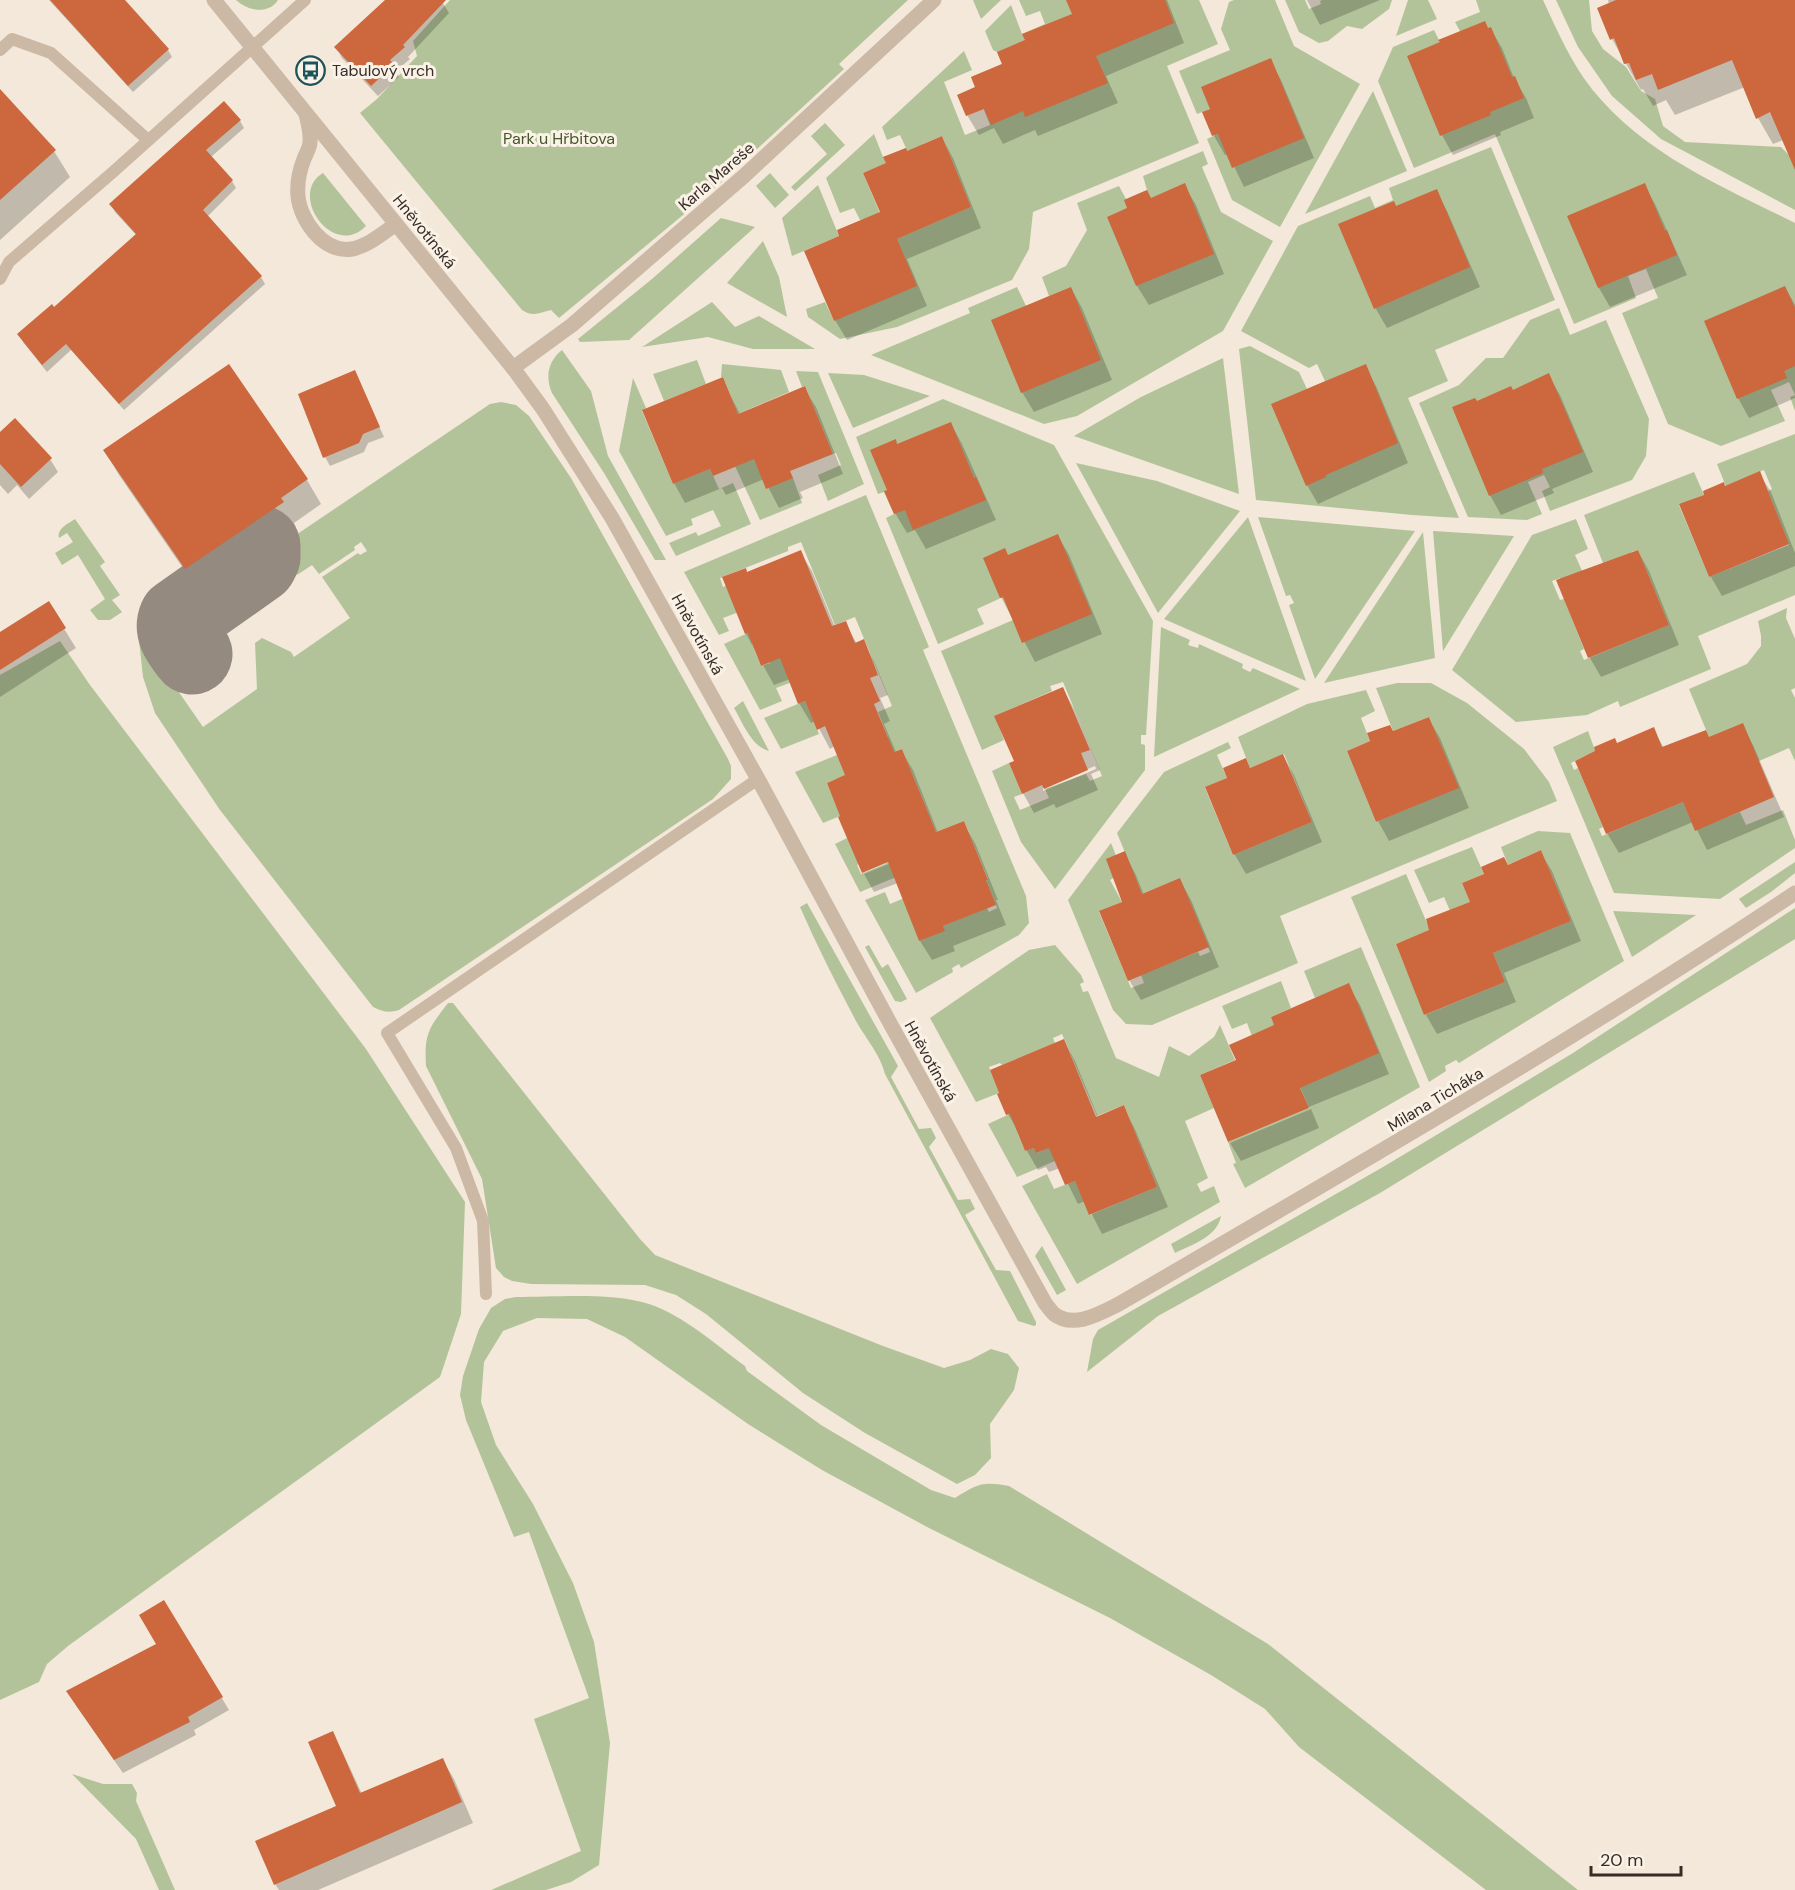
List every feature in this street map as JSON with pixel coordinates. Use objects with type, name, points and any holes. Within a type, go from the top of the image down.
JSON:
[{"type":"street","name":"Hněvotínská","points":[[214,0],[513,368],[549,417],[612,518],[758,779],[1044,1303],[1055,1315],[1070,1320],[1083,1320]]},
{"type":"street","name":"Karla Mareše","points":[[513,368],[572,325],[744,176],[934,0]]},
{"type":"street","points":[[306,113],[310,141],[301,169],[298,196],[309,228],[320,239],[335,247],[351,249],[371,241],[396,224]]},
{"type":"street","name":"Milana Ticháka","points":[[1083,1320],[1117,1305],[1504,1079],[1694,961],[1795,893]]},
{"type":"lane","points":[[0,279],[9,262],[305,0]]},
{"type":"lane","points":[[0,50],[12,39],[51,53],[148,140]]},
{"type":"lane","points":[[486,1294],[483,1221],[456,1148],[387,1033],[758,779]]},
{"type":"green space","points":[[236,0],[278,0],[269,8],[258,10],[246,7]]},
{"type":"green space","name":"Park u Hřbitova","points":[[450,0],[908,0],[839,64],[844,69],[707,195],[559,318],[551,310],[533,314],[522,310],[360,113],[377,99],[417,56],[413,41]]},
{"type":"green space","points":[[973,0],[1001,0],[981,19]]},
{"type":"green space","points":[[1019,0],[1199,0],[1218,44],[1167,66],[1199,143],[1033,212],[1029,249],[1012,280],[897,327],[840,339],[808,317],[806,309],[825,302],[834,321],[897,239],[971,207],[942,136],[923,144],[924,148],[863,173],[882,218],[860,220],[854,208],[840,213],[826,178],[874,134],[883,157],[906,148],[900,135],[887,140],[882,127],[964,51],[972,70],[944,82],[965,135],[990,125],[971,77],[1002,64],[985,31],[1011,5],[1022,34],[1045,24],[1040,11],[1026,16]]},
{"type":"green space","points":[[1275,0],[1294,46],[1360,84],[1280,227],[1232,200],[1207,139],[1220,133],[1210,109],[1197,114],[1179,71],[1230,50],[1221,29],[1229,2]]},
{"type":"green space","points":[[1285,0],[1305,0],[1309,9],[1321,4],[1322,0],[1392,0],[1389,9],[1362,29],[1347,26],[1328,41],[1319,43],[1299,32]]},
{"type":"green space","points":[[1408,0],[1428,0],[1437,19],[1396,36]]},
{"type":"green space","points":[[1476,0],[1543,0],[1566,49],[1583,77],[1604,103],[1627,125],[1680,163],[1795,223],[1795,395],[1789,382],[1771,390],[1785,421],[1721,446],[1668,424],[1622,313],[1658,298],[1646,269],[1628,276],[1636,298],[1574,324],[1495,134],[1414,168],[1378,81],[1393,47],[1434,30],[1441,44],[1462,35],[1455,22],[1480,12]]},
{"type":"green space","points":[[1556,0],[1589,0],[1592,31],[1603,49],[1626,67],[1641,91],[1655,99],[1663,126],[1685,142],[1781,147],[1795,161],[1795,210],[1661,139],[1612,96],[1578,47]]},
{"type":"green space","points":[[1373,91],[1407,171],[1305,214]]},
{"type":"green space","points":[[825,123],[845,145],[795,191],[791,187],[827,154],[811,136]]},
{"type":"green space","points":[[1491,147],[1555,300],[1435,350],[1448,381],[1408,398],[1459,518],[1256,500],[1239,349],[1250,346],[1299,372],[1307,389],[1325,381],[1317,364],[1309,368],[1241,331],[1298,226],[1370,196],[1375,208],[1393,200],[1389,188]]},
{"type":"green space","points":[[1203,151],[1208,164],[1202,167],[1221,212],[1273,241],[1223,331],[1077,416],[1044,424],[871,355],[970,313],[968,308],[1017,287],[1026,306],[1049,296],[1042,277],[1066,266],[1087,230],[1077,203],[1119,186],[1126,199],[1147,190],[1143,176]]},
{"type":"green space","points":[[323,173],[366,226],[353,234],[340,235],[328,230],[319,220],[312,208],[310,195],[313,183]]},
{"type":"green space","points":[[770,173],[789,195],[775,208],[756,186]]},
{"type":"green space","points":[[818,185],[839,236],[792,256],[782,218]]},
{"type":"green space","points":[[721,218],[755,227],[629,340],[580,342],[578,339],[652,279]]},
{"type":"green space","points":[[763,241],[779,277],[787,317],[727,283]]},
{"type":"green space","points":[[712,302],[735,327],[759,316],[815,349],[753,349],[708,337],[642,347]]},
{"type":"green space","points":[[1559,308],[1570,335],[1606,320],[1649,419],[1646,456],[1632,480],[1550,511],[1542,491],[1550,487],[1544,475],[1528,482],[1542,514],[1527,520],[1468,517],[1419,403],[1459,385],[1486,358],[1503,358],[1530,320]]},
{"type":"green space","points":[[562,350],[591,391],[608,456],[666,560],[655,560],[604,473],[552,393],[549,370],[557,354]]},
{"type":"green space","points":[[1223,358],[1239,494],[1074,436],[1141,397]]},
{"type":"green space","points":[[697,360],[706,384],[664,401],[653,374]]},
{"type":"green space","points":[[722,364],[781,370],[789,392],[738,414],[723,377],[721,377]]},
{"type":"green space","points":[[796,371],[818,372],[864,484],[828,501],[818,475],[841,465],[836,453],[833,454],[805,386],[802,387]]},
{"type":"green space","points":[[828,373],[864,375],[930,396],[853,428]]},
{"type":"green space","points":[[633,378],[646,408],[642,411],[673,484],[710,469],[719,489],[733,483],[751,524],[676,556],[669,543],[696,532],[698,536],[721,526],[713,510],[691,519],[693,525],[666,536],[619,451]]},
{"type":"green space","points":[[1795,395],[1795,411],[1790,397]]},
{"type":"green space","points":[[943,399],[1054,445],[1153,621],[1146,735],[1141,735],[1141,744],[1145,745],[1145,770],[1055,889],[1021,842],[992,771],[1009,763],[1022,794],[1014,797],[1020,810],[1049,798],[1045,789],[1086,774],[1090,781],[1102,776],[1063,682],[1050,686],[1052,691],[995,716],[1004,740],[982,750],[941,651],[1013,620],[1003,597],[977,609],[984,624],[938,644],[886,518],[894,514],[884,492],[878,494],[856,437]]},
{"type":"green space","points":[[501,402],[516,405],[529,416],[571,478],[728,759],[731,766],[731,779],[713,799],[399,1010],[383,1011],[373,1007],[220,810],[155,713],[143,677],[139,640],[157,627],[181,660],[165,672],[203,727],[257,689],[255,643],[262,638],[291,652],[294,657],[350,618],[322,577],[358,553],[360,555],[367,551],[361,542],[354,547],[355,550],[319,574],[312,565],[297,575],[286,560],[284,543],[490,404]]},
{"type":"green space","points":[[1795,434],[1795,595],[1698,636],[1711,669],[1620,707],[1618,701],[1587,715],[1516,722],[1452,670],[1532,535],[1576,519],[1588,549],[1575,555],[1583,573],[1561,582],[1560,578],[1552,581],[1560,600],[1564,599],[1584,649],[1580,651],[1584,660],[1669,625],[1638,550],[1631,552],[1633,556],[1605,568],[1584,515],[1694,472],[1704,495],[1679,505],[1709,577],[1789,545],[1768,491],[1772,489],[1764,470],[1756,473],[1757,477],[1727,489],[1717,464]]},
{"type":"green space","points":[[750,448],[793,478],[802,503],[760,520],[735,466]]},
{"type":"green space","points":[[1076,463],[1157,481],[1240,511],[1158,613]]},
{"type":"green space","points":[[866,495],[929,647],[923,650],[1026,896],[1029,923],[1019,935],[961,968],[959,964],[952,968],[953,972],[916,993],[865,900],[885,892],[890,904],[907,897],[920,930],[916,932],[919,941],[944,931],[943,926],[987,908],[989,912],[997,908],[986,880],[988,879],[964,821],[936,832],[902,749],[838,783],[836,779],[827,783],[836,805],[845,814],[823,823],[795,772],[888,737],[878,712],[892,706],[855,617],[835,625],[801,542],[788,547],[788,551],[720,578],[723,587],[728,585],[739,612],[723,618],[729,631],[719,635],[684,572]]},
{"type":"green space","points":[[1248,517],[1306,681],[1164,619]]},
{"type":"green space","points":[[1258,517],[1415,531],[1315,679],[1289,605],[1294,603],[1290,595],[1286,596]]},
{"type":"green space","points":[[75,519],[105,562],[100,566],[120,595],[112,600],[122,612],[110,620],[98,620],[90,610],[105,599],[78,555],[62,565],[55,553],[73,542],[67,533],[59,538],[59,535],[64,527]]},
{"type":"green space","points":[[1433,531],[1514,536],[1443,651]]},
{"type":"green space","points":[[1423,532],[1435,658],[1324,683]]},
{"type":"green space","points":[[257,579],[268,581],[274,591],[251,607],[246,603],[237,608],[243,618],[204,646],[195,632],[196,621]]},
{"type":"green space","points":[[1787,608],[1786,618],[1795,639],[1795,688],[1791,690],[1795,698],[1795,761],[1789,748],[1759,761],[1709,737],[1689,689],[1747,664],[1761,646],[1758,621]]},
{"type":"green space","points":[[1161,627],[1190,640],[1188,645],[1198,648],[1199,644],[1243,664],[1242,668],[1250,672],[1253,668],[1300,689],[1154,757]]},
{"type":"green space","points":[[752,631],[752,644],[761,666],[770,663],[768,658],[781,653],[792,682],[776,688],[782,701],[760,710],[724,644]]},
{"type":"green space","points":[[60,641],[90,685],[366,1049],[465,1202],[461,1314],[440,1377],[68,1646],[47,1664],[39,1682],[0,1700],[0,675]]},
{"type":"green space","points":[[1397,683],[1431,683],[1467,703],[1524,749],[1549,782],[1557,801],[1280,916],[1298,963],[1152,1025],[1126,1024],[1113,1010],[1068,900],[1111,843],[1123,873],[1110,880],[1122,902],[1099,912],[1131,988],[1144,983],[1141,975],[1198,952],[1200,956],[1210,952],[1180,879],[1142,894],[1117,833],[1164,772],[1228,742],[1231,748],[1217,755],[1227,778],[1205,788],[1233,855],[1312,822],[1284,754],[1250,768],[1238,737],[1307,704],[1366,690],[1375,711],[1361,718],[1370,741],[1347,751],[1376,822],[1458,788],[1429,717],[1393,731],[1376,688]]},
{"type":"green space","points":[[743,701],[769,751],[752,739],[734,708]]},
{"type":"green space","points":[[805,701],[819,734],[781,749],[764,718]]},
{"type":"green space","points":[[1588,731],[1597,756],[1585,756],[1571,763],[1574,770],[1578,768],[1603,827],[1599,829],[1602,836],[1683,802],[1695,830],[1740,812],[1746,825],[1783,810],[1795,840],[1795,848],[1720,899],[1614,893],[1553,747]]},
{"type":"green space","points":[[1538,831],[1570,833],[1624,961],[1459,1063],[1456,1060],[1445,1066],[1446,1071],[1429,1082],[1351,897],[1406,874],[1430,930],[1396,944],[1425,1015],[1505,982],[1493,953],[1571,921],[1541,850],[1508,865],[1501,847]]},
{"type":"green space","points":[[847,838],[862,863],[857,865],[861,874],[885,864],[893,855],[901,875],[860,892],[835,844]]},
{"type":"green space","points":[[1472,847],[1484,874],[1462,883],[1475,913],[1455,922],[1444,897],[1429,903],[1414,870]]},
{"type":"green space","points":[[1795,862],[1795,873],[1746,908],[1739,899]]},
{"type":"green space","points":[[807,903],[898,1066],[891,1077],[919,1129],[931,1128],[936,1138],[929,1147],[958,1200],[970,1199],[975,1209],[965,1215],[996,1270],[1010,1271],[1036,1325],[1018,1321],[885,1074],[876,1053],[834,979],[800,907]]},
{"type":"green space","points":[[1795,908],[1795,939],[1380,1193],[1158,1316],[1087,1372],[1093,1339],[1098,1330],[1383,1167],[1573,1053]]},
{"type":"green space","points":[[1613,911],[1696,915],[1632,957]]},
{"type":"green space","points":[[869,945],[882,968],[888,964],[907,999],[901,1002],[895,1001],[865,947]]},
{"type":"green space","points":[[1055,945],[1081,975],[1084,982],[1080,984],[1083,992],[1088,991],[1116,1058],[1159,1077],[1169,1046],[1189,1056],[1214,1037],[1220,1025],[1235,1060],[1200,1075],[1214,1108],[1185,1121],[1208,1178],[1197,1184],[1201,1192],[1214,1186],[1220,1202],[1077,1284],[1022,1186],[1047,1174],[1054,1189],[1075,1181],[1090,1215],[1157,1187],[1124,1105],[1097,1116],[1062,1034],[1053,1038],[1055,1043],[1002,1065],[1000,1063],[989,1067],[999,1093],[976,1102],[930,1018],[1029,950]]},
{"type":"green space","points":[[1361,947],[1420,1087],[1245,1188],[1233,1164],[1236,1163],[1228,1142],[1309,1108],[1300,1087],[1378,1053],[1349,984],[1315,998],[1304,971]]},
{"type":"green space","points":[[1281,981],[1291,1008],[1271,1017],[1282,1042],[1258,1052],[1247,1023],[1232,1029],[1222,1006]]},
{"type":"green space","points":[[448,1003],[453,1003],[655,1255],[944,1368],[970,1360],[991,1349],[1008,1354],[1019,1368],[1014,1390],[990,1424],[991,1458],[975,1475],[957,1484],[865,1433],[803,1393],[706,1314],[676,1295],[645,1285],[531,1284],[512,1281],[504,1277],[496,1268],[482,1179],[426,1066],[429,1032]]},
{"type":"green space","points":[[1014,1112],[1018,1134],[1025,1151],[1034,1148],[1037,1153],[1048,1148],[1058,1138],[1055,1161],[1017,1177],[988,1124]]},
{"type":"green space","points":[[1221,1216],[1219,1223],[1209,1235],[1175,1253],[1171,1244]]},
{"type":"green space","points":[[1042,1246],[1066,1290],[1057,1295],[1035,1256]]},
{"type":"green space","points":[[601,1297],[649,1304],[674,1315],[699,1331],[745,1366],[747,1371],[821,1425],[931,1490],[955,1498],[980,1485],[1009,1486],[1268,1644],[1578,1890],[1486,1890],[1299,1747],[1265,1709],[1211,1675],[1110,1618],[929,1528],[822,1470],[748,1424],[625,1337],[587,1319],[537,1318],[503,1331],[484,1362],[481,1402],[496,1445],[533,1504],[573,1583],[594,1642],[610,1743],[599,1865],[571,1882],[546,1890],[491,1890],[581,1851],[534,1719],[589,1698],[529,1532],[514,1537],[466,1420],[460,1395],[463,1376],[479,1329],[491,1308],[505,1299]]},
{"type":"green space","points":[[72,1774],[103,1784],[132,1784],[137,1793],[136,1801],[175,1890],[159,1890],[136,1839]]},
{"type":"building","points":[[50,0],[125,0],[169,49],[128,86]]},
{"type":"building","points":[[385,0],[446,0],[403,45],[405,47],[390,60],[394,65],[371,86],[334,47]]},
{"type":"building","points":[[1066,0],[1165,0],[1174,23],[1096,56],[1108,83],[1025,117],[1023,111],[991,125],[984,109],[966,116],[957,95],[975,87],[971,77],[1002,64],[997,52],[1025,40],[1022,34],[1072,14]]},
{"type":"building","points":[[1616,0],[1795,0],[1795,170],[1770,112],[1756,119],[1732,60],[1658,90],[1652,74],[1636,80],[1629,63],[1624,64],[1614,38],[1610,40],[1597,8]]},
{"type":"building","points":[[1485,21],[1488,28],[1491,27],[1512,77],[1515,76],[1524,98],[1490,112],[1491,115],[1440,136],[1407,56],[1440,42],[1438,40]]},
{"type":"building","points":[[1271,58],[1304,138],[1232,168],[1218,134],[1212,136],[1202,112],[1210,109],[1201,87]]},
{"type":"building","points":[[0,89],[56,150],[0,200]]},
{"type":"building","points":[[224,101],[241,120],[206,150],[233,180],[203,210],[262,276],[119,404],[66,344],[42,365],[17,334],[52,304],[54,307],[136,234],[109,204]]},
{"type":"building","points":[[942,136],[971,207],[897,239],[917,286],[834,321],[804,251],[839,236],[837,230],[880,212],[863,173],[886,163],[883,157],[906,148],[907,151]]},
{"type":"building","points":[[1185,183],[1214,254],[1136,286],[1107,217],[1127,208],[1124,200],[1147,190],[1151,198]]},
{"type":"building","points":[[1645,183],[1677,255],[1598,288],[1567,216]]},
{"type":"building","points":[[1437,189],[1470,267],[1374,309],[1338,224],[1394,201],[1396,206]]},
{"type":"building","points":[[1785,286],[1795,308],[1795,366],[1784,371],[1787,378],[1737,399],[1704,321]]},
{"type":"building","points":[[1071,287],[1101,360],[1021,393],[991,320]]},
{"type":"building","points":[[229,364],[308,479],[281,498],[284,502],[185,569],[103,450]]},
{"type":"building","points":[[1366,364],[1398,443],[1306,486],[1271,404]]},
{"type":"building","points":[[355,370],[380,427],[363,434],[359,443],[323,458],[298,394]]},
{"type":"building","points":[[1549,373],[1583,452],[1542,469],[1543,473],[1489,496],[1452,407],[1475,398],[1477,401],[1511,386],[1513,390]]},
{"type":"building","points":[[723,377],[738,414],[805,386],[833,454],[790,471],[793,478],[766,489],[754,459],[713,476],[710,469],[673,484],[642,410]]},
{"type":"building","points":[[15,418],[52,458],[21,487],[0,464],[0,432]]},
{"type":"building","points":[[951,422],[974,478],[976,477],[986,500],[913,530],[905,510],[894,514],[884,491],[887,490],[870,450],[896,439],[897,444]]},
{"type":"building","points":[[1760,471],[1789,544],[1709,577],[1679,504],[1704,495],[1703,491],[1724,482],[1725,486]]},
{"type":"building","points":[[1058,534],[1092,614],[1022,643],[1003,597],[1000,598],[983,558],[1005,548],[1008,555]]},
{"type":"building","points":[[801,550],[832,626],[846,621],[855,643],[864,639],[878,675],[870,678],[880,701],[874,704],[894,752],[902,749],[936,832],[964,821],[996,905],[943,926],[945,931],[919,941],[888,862],[862,873],[838,817],[840,816],[827,783],[845,775],[825,726],[817,730],[805,701],[798,704],[780,658],[761,666],[748,633],[745,634],[722,577],[746,568],[747,572]]},
{"type":"building","points":[[1638,550],[1669,625],[1588,658],[1556,580]]},
{"type":"building","points":[[49,601],[66,628],[0,670],[0,632]]},
{"type":"building","points":[[1063,687],[1090,750],[1081,753],[1088,770],[1044,789],[1042,785],[1022,794],[1009,763],[1014,761],[994,716]]},
{"type":"building","points":[[1429,717],[1459,788],[1376,822],[1347,751],[1370,741],[1367,733],[1390,725],[1393,731]]},
{"type":"building","points":[[1743,723],[1774,797],[1695,831],[1683,802],[1606,834],[1575,761],[1595,751],[1594,747],[1615,738],[1617,743],[1654,727],[1662,747],[1706,730],[1709,737]]},
{"type":"building","points":[[1283,754],[1312,822],[1233,855],[1205,787],[1227,778],[1223,768],[1246,758],[1250,768]]},
{"type":"building","points":[[1541,850],[1571,921],[1493,953],[1505,982],[1424,1015],[1396,944],[1429,930],[1426,919],[1470,902],[1462,883],[1484,874],[1481,867],[1504,857],[1508,865]]},
{"type":"building","points":[[1125,851],[1142,894],[1180,878],[1209,947],[1128,981],[1099,911],[1122,902],[1106,859]]},
{"type":"building","points":[[1349,983],[1379,1053],[1300,1088],[1309,1108],[1228,1142],[1200,1075],[1236,1060],[1229,1045],[1274,1025],[1271,1017]]},
{"type":"building","points":[[1064,1039],[1096,1117],[1124,1105],[1157,1187],[1089,1215],[1075,1181],[1065,1185],[1049,1148],[1036,1153],[1034,1148],[1025,1151],[1010,1114],[1006,1115],[990,1070]]},
{"type":"building","points":[[164,1600],[223,1697],[188,1717],[190,1722],[114,1760],[66,1691],[156,1644],[139,1615]]},
{"type":"building","points":[[333,1731],[360,1793],[443,1758],[462,1802],[274,1885],[255,1841],[336,1806],[308,1742]]},
{"type":"taxiway","points":[[192,654],[178,633],[179,618],[257,563],[260,557],[260,546]]},
{"type":"place","name":"Tabulový vrch","points":[[311,70]]}]
